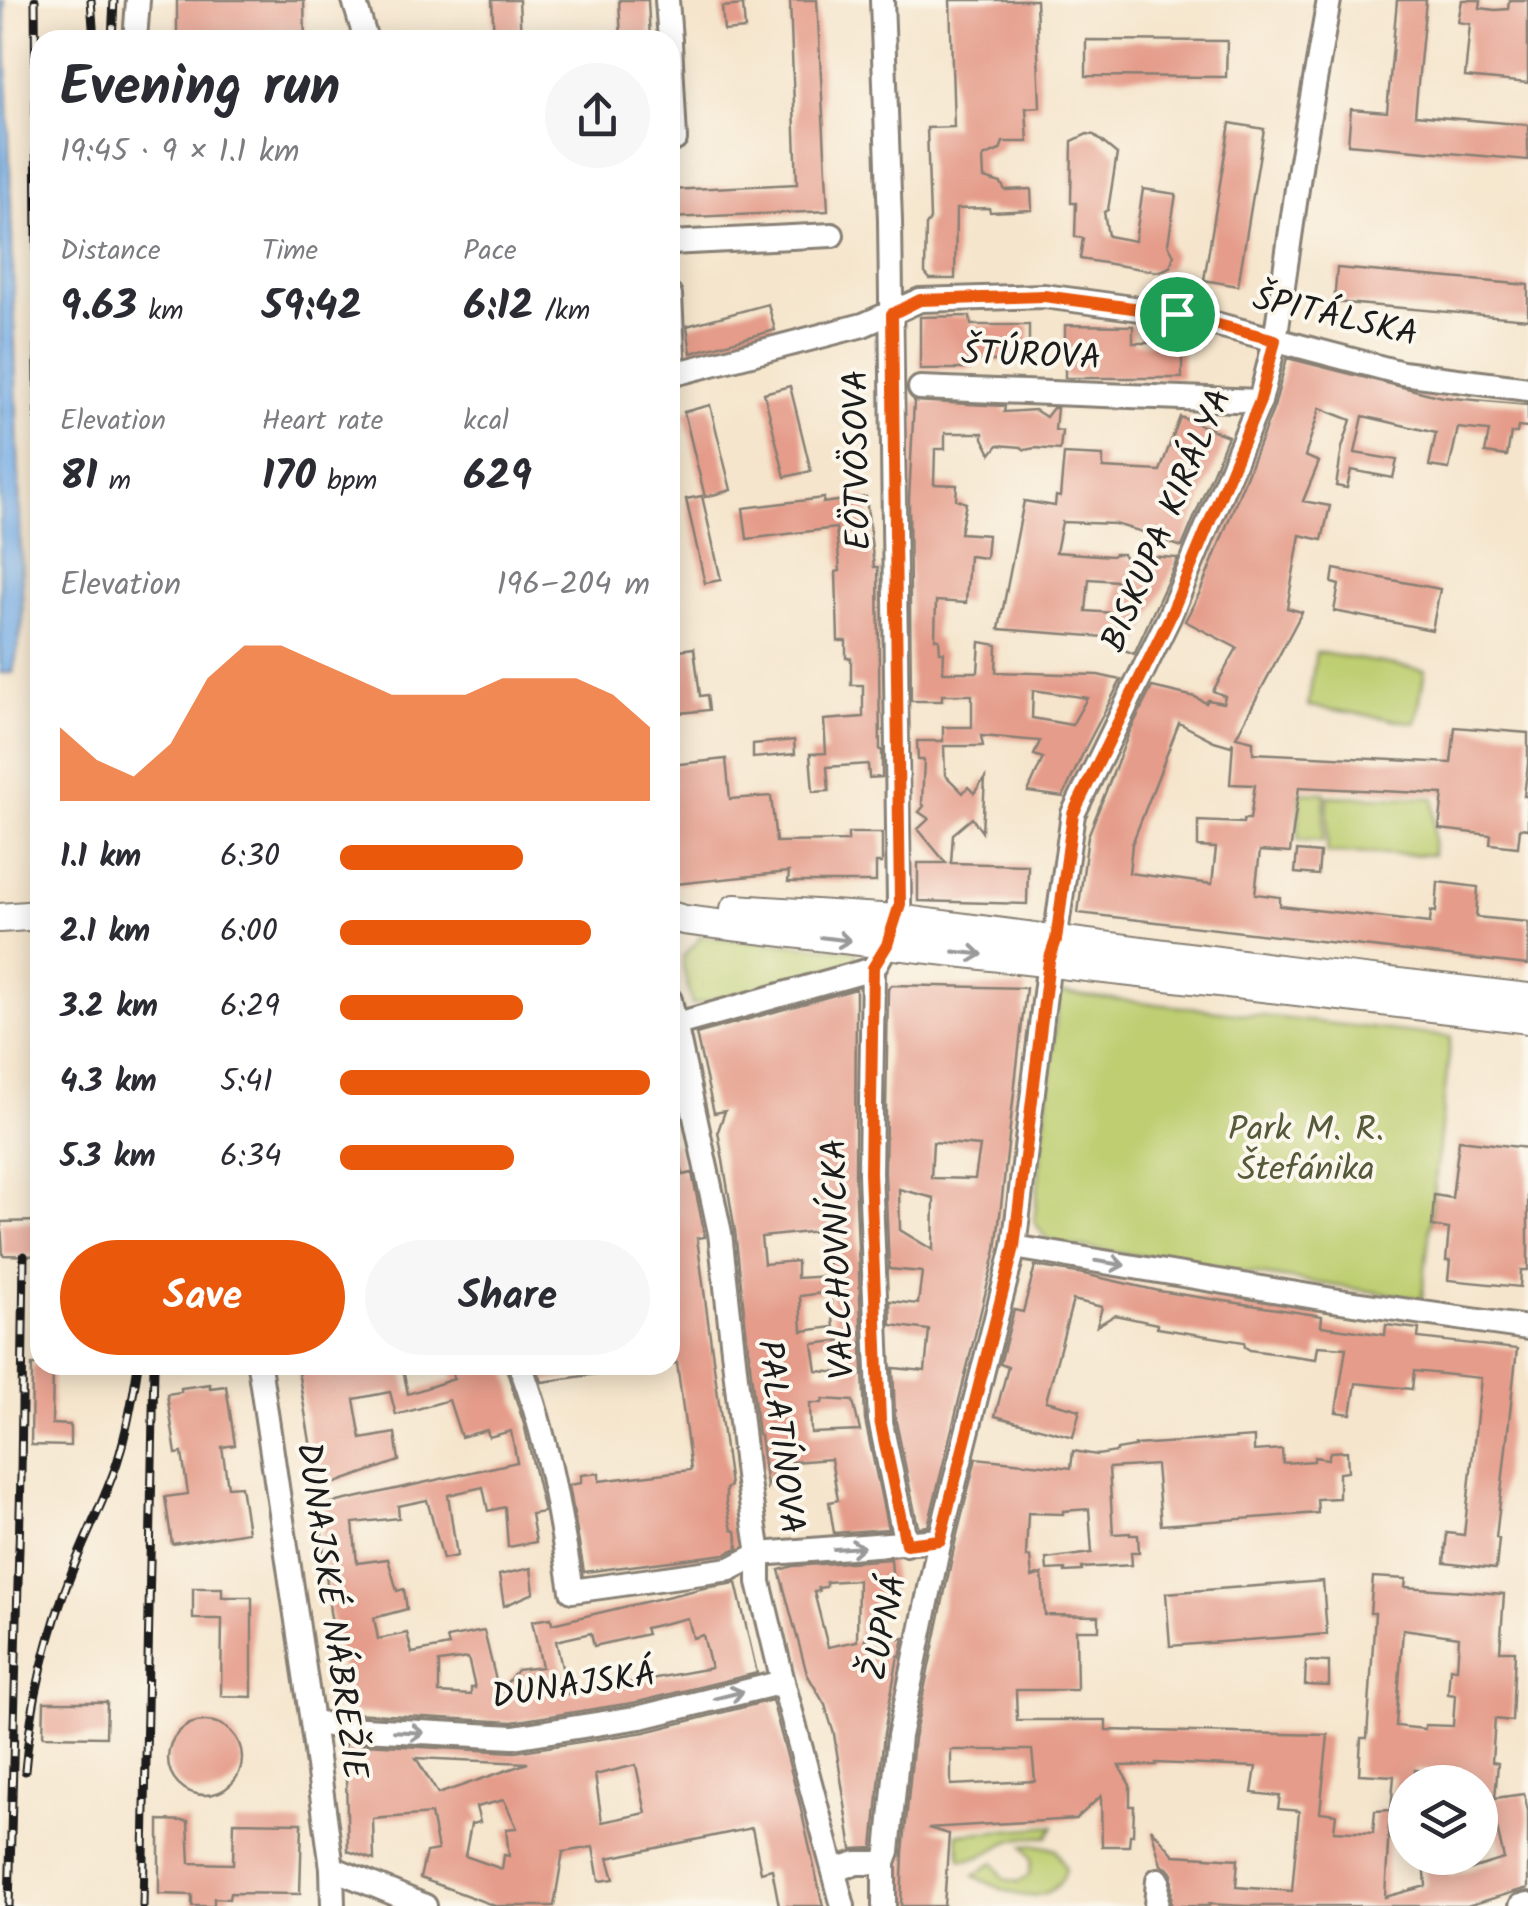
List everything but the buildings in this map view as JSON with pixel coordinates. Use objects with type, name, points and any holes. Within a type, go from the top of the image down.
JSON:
[{"type":"main road","points":[[680,906],[886,944]]},
{"type":"main road","points":[[0,918],[30,916]]},
{"type":"main road","points":[[680,919],[886,944],[1052,951],[1528,998]]},
{"type":"main road","points":[[1052,951],[1528,1019]]},
{"type":"street","points":[[136,30],[138,0]]},
{"type":"street","points":[[354,0],[363,30]]},
{"type":"street","points":[[668,0],[669,30]]},
{"type":"street","name":"EÖTVÖSOVA","points":[[882,0],[892,314],[900,904],[886,944]]},
{"type":"street","name":"BISKUPA KIRÁLYA","points":[[1014,1247],[1073,814],[1170,617],[1260,401],[1275,340],[1329,0]]},
{"type":"street","points":[[680,243],[832,236]]},
{"type":"street","name":"ŠPITÁLSKA","points":[[680,372],[863,326],[920,300],[1044,296],[1177,314],[1402,373],[1528,388]]},
{"type":"street","name":"ŠTÚROVA","points":[[920,388],[1260,401]]},
{"type":"street","points":[[680,1022],[886,944]]},
{"type":"street","name":"VALCHOVNÍCKA","points":[[886,944],[870,1173],[880,1420],[906,1544]]},
{"type":"street","name":"PALATÍNOVA","points":[[680,1056],[720,1234],[760,1582],[843,1906]]},
{"type":"street","points":[[1014,1247],[1528,1328]]},
{"type":"street","name":"ŽUPNÁ","points":[[884,1906],[899,1736],[940,1540],[1014,1247]]},
{"type":"street","name":"DUNAJSKÉ NÁBREŽIE","points":[[260,1375],[312,1722],[332,1868],[333,1906]]},
{"type":"street","points":[[524,1375],[555,1487],[572,1591],[730,1568],[758,1554],[940,1540]]},
{"type":"street","name":"DUNAJSKÁ","points":[[312,1722],[345,1728],[513,1737],[641,1717],[784,1682]]},
{"type":"street","points":[[831,1862],[857,1864],[886,1858]]},
{"type":"street","points":[[332,1868],[426,1906]]},
{"type":"street","points":[[1156,1906],[1158,1880]]},
{"type":"green space","points":[[1316,652],[1425,670],[1416,723],[1308,706]]},
{"type":"green space","points":[[1300,792],[1325,793],[1323,841],[1298,840]]},
{"type":"green space","points":[[1328,796],[1434,798],[1433,855],[1327,853]]},
{"type":"green space","points":[[699,936],[856,950],[857,961],[692,1005],[683,956]]},
{"type":"green space","name":"Park M. R. Štefánika","points":[[1059,993],[1451,1037],[1422,1299],[1059,1244],[1044,1236],[1034,1221]]},
{"type":"green space","points":[[1054,1826],[1047,1837],[1018,1839],[982,1856],[961,1859],[957,1834]]},
{"type":"green space","points":[[1023,1846],[1056,1849],[1066,1869],[1053,1889],[1043,1894],[1023,1896],[974,1876],[994,1862],[1004,1879],[1018,1882],[1029,1875],[1032,1859]]},
{"type":"water","points":[[0,0],[4,0],[6,30],[23,621],[13,673],[0,673]]},
{"type":"railway","points":[[35,0],[35,30]]},
{"type":"railway","points":[[91,0],[93,30]]},
{"type":"railway","points":[[112,30],[114,0]]},
{"type":"railway","points":[[9,1906],[24,1256]]},
{"type":"railway","points":[[25,1771],[36,1693],[55,1618],[117,1463],[136,1375]]},
{"type":"railway","points":[[143,1906],[154,1375]]},
{"type":"route","points":[[1044,296],[1177,314],[1275,340],[1260,401],[1170,617],[1073,814],[1056,940],[1049,961],[1014,1247],[940,1540],[906,1544],[880,1420],[870,1173],[873,968],[887,945],[900,904],[892,314],[920,300],[1044,296]]}]
